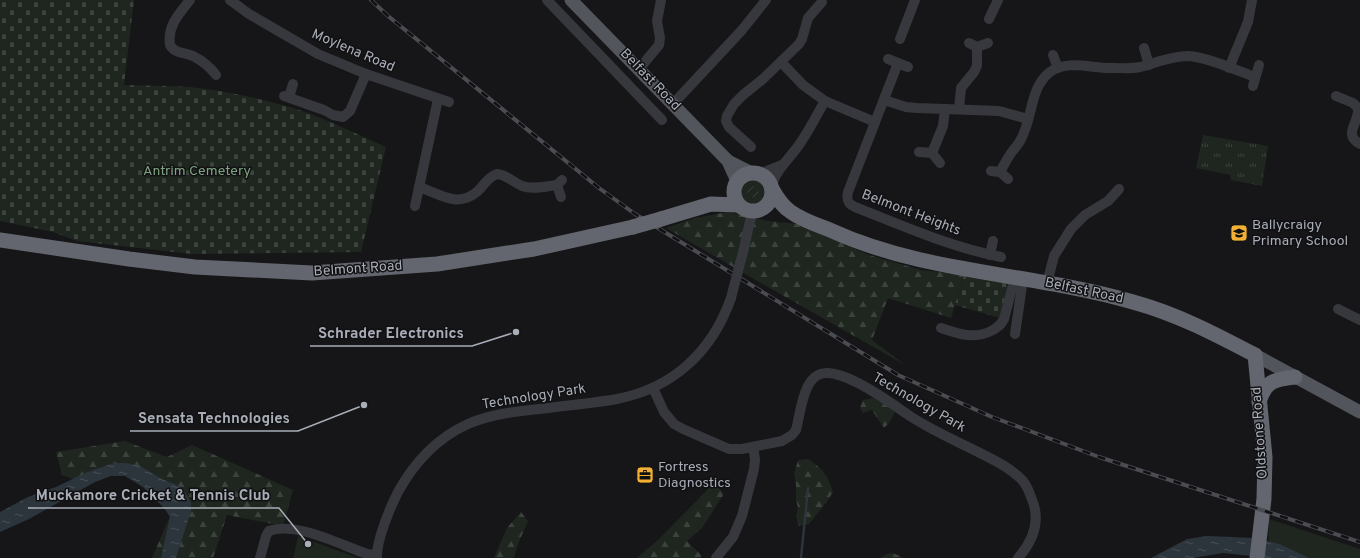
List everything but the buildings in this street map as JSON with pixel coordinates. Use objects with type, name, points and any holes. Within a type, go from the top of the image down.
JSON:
[{"type":"highway","points":[[755,173],[767,179],[771,188],[770,201],[766,206],[750,211],[734,197],[736,183],[741,177],[755,173]]},
{"type":"highway","name":"Belmont Road","points":[[0,240],[195,267],[312,273],[437,264],[534,249],[633,227],[712,204],[736,183]]},
{"type":"highway","name":"Belfast Road","points":[[771,188],[781,203],[792,213],[845,237],[890,253],[927,262],[1046,283],[1132,302],[1167,312],[1255,355]]},
{"type":"highway","name":"Belmont Road","points":[[712,204],[750,211]]},
{"type":"highway","name":"Belfast Road","points":[[750,211],[792,213]]},
{"type":"highway","name":"Oldstone Road","points":[[1255,355],[1265,457],[1261,526],[1257,558]]},
{"type":"highway","points":[[1259,403],[1262,392],[1272,381],[1295,377]]},
{"type":"main road","name":"Belfast Road","points":[[575,4],[728,161],[755,173]]},
{"type":"main road","name":"Belfast Road","points":[[728,161],[736,183]]},
{"type":"main road","name":"Belfast Road","points":[[1255,355],[1360,412]]},
{"type":"street","points":[[190,0],[172,25],[170,32],[170,45],[175,50],[193,56],[212,70],[217,76]]},
{"type":"street","name":"Moylena Road","points":[[230,0],[249,14],[318,54],[366,74],[450,102]]},
{"type":"street","points":[[547,0],[662,120]]},
{"type":"street","points":[[639,69],[659,46],[660,38],[657,21],[661,0]]},
{"type":"street","points":[[673,104],[742,30],[766,0]]},
{"type":"street","points":[[900,39],[915,0]]},
{"type":"street","points":[[989,19],[998,0]]},
{"type":"street","points":[[1229,68],[1248,22],[1252,0]]},
{"type":"street","points":[[751,147],[729,127],[726,121],[727,116],[734,104],[763,79],[799,44],[808,18],[825,3]]},
{"type":"street","points":[[567,21],[575,4]]},
{"type":"street","points":[[959,109],[961,88],[977,66],[973,45],[988,43]]},
{"type":"street","points":[[1144,48],[1149,65]]},
{"type":"street","points":[[1053,55],[1058,68]]},
{"type":"street","points":[[1008,179],[996,171],[1020,141],[1039,86],[1050,72],[1058,68],[1073,65],[1128,68],[1188,56],[1229,68],[1254,82],[1258,65]]},
{"type":"street","name":"Belmont Heights","points":[[908,67],[893,61],[884,100],[848,192],[848,203],[947,244],[1001,257]]},
{"type":"street","points":[[781,62],[803,85],[825,101],[875,122]]},
{"type":"street","points":[[293,84],[286,96],[324,110],[333,115],[343,117],[350,111],[366,74]]},
{"type":"street","points":[[1336,96],[1353,103],[1358,108],[1359,116],[1355,125],[1353,136],[1360,144]]},
{"type":"street","points":[[415,206],[438,98]]},
{"type":"street","points":[[884,100],[906,106],[999,111],[1028,119]]},
{"type":"street","points":[[771,188],[774,176],[799,145],[825,101]]},
{"type":"street","points":[[932,153],[943,126],[945,109]]},
{"type":"street","points":[[919,152],[932,153],[940,163]]},
{"type":"street","points":[[755,173],[782,165]]},
{"type":"street","points":[[419,187],[452,200],[460,200],[473,195],[496,174],[506,176],[522,186],[530,188],[560,183],[561,197]]},
{"type":"street","points":[[1046,283],[1054,256],[1071,229],[1085,215],[1104,204],[1119,189]]},
{"type":"street","name":"Technology Park","points":[[377,556],[382,529],[405,480],[429,451],[448,435],[468,424],[494,416],[527,410],[616,399],[653,388],[679,373],[702,351],[720,324],[731,298],[744,248],[750,211]]},
{"type":"street","points":[[990,255],[993,241]]},
{"type":"street","points":[[941,328],[971,336],[982,335],[996,329],[1001,325],[1019,278]]},
{"type":"street","points":[[1015,334],[1019,278]]},
{"type":"street","points":[[1338,309],[1360,320]]},
{"type":"street","name":"Technology Park","points":[[653,388],[664,412],[671,421],[680,428],[733,450],[782,441],[792,435],[797,425],[809,382],[821,373],[829,372],[847,378],[873,391],[928,428],[1000,463],[1023,481],[1034,503],[1036,519],[1032,537],[1028,546],[1018,558]]},
{"type":"street","points":[[716,558],[733,537],[742,516],[754,469],[755,459],[753,447]]},
{"type":"street","points":[[260,558],[266,536],[269,530],[275,528],[303,530],[367,554],[377,556]]},
{"type":"green space","name":"Antrim Cemetery","points":[[0,0],[134,0],[124,85],[202,88],[253,98],[305,112],[329,121],[386,147],[361,252],[192,254],[77,241],[53,232],[0,221]]},
{"type":"green space","points":[[1203,135],[1268,146],[1262,186],[1231,180],[1230,175],[1196,168]]},
{"type":"green space","points":[[753,178],[762,182],[766,191],[762,200],[753,204],[744,200],[740,191],[744,182]]},
{"type":"green space","points":[[753,186],[757,188],[759,192],[757,196],[753,198],[749,196],[747,192],[749,188]]},
{"type":"green space","points":[[727,212],[768,221],[798,224],[869,255],[921,270],[964,275],[951,318],[888,298],[872,340],[905,365],[666,228],[695,218]]},
{"type":"green space","points":[[964,275],[1008,282],[1000,318],[955,305]]},
{"type":"green space","points":[[877,397],[888,403],[895,412],[889,423],[884,428],[872,410],[863,413],[860,408],[863,400]]},
{"type":"green space","points":[[125,441],[167,457],[192,445],[293,490],[283,526],[227,515],[213,558],[152,558],[170,516],[170,503],[130,470],[79,481],[62,475],[56,452]]},
{"type":"green space","points":[[808,459],[818,466],[824,473],[833,492],[809,524],[799,526],[796,517],[798,508],[794,474],[798,460]]},
{"type":"green space","points":[[714,483],[724,494],[702,528],[687,541],[701,555],[701,558],[637,558],[659,539]]},
{"type":"green space","points":[[521,512],[528,521],[518,544],[514,558],[494,558],[507,528]]},
{"type":"green space","points":[[1269,519],[1360,549],[1360,558],[1306,558],[1280,544],[1268,542]]},
{"type":"green space","points":[[298,536],[358,558],[293,558]]},
{"type":"green space","points":[[893,553],[904,558],[880,558],[887,554]]},
{"type":"water","points":[[114,463],[126,463],[140,466],[162,479],[177,485],[187,495],[191,503],[191,511],[176,558],[161,558],[170,517],[164,508],[143,487],[125,476],[111,476],[95,482],[29,519],[0,532],[0,512],[28,497],[56,487],[85,473]]},
{"type":"water","points":[[1208,536],[1253,538],[1280,544],[1309,558],[1259,558],[1223,553],[1193,558],[1151,558],[1187,539]]},
{"type":"waterway","points":[[801,558],[808,488]]},
{"type":"railway","points":[[371,0],[388,16],[599,188],[635,214],[898,375],[992,417],[1099,457],[1360,542]]},
{"type":"place","name":"Ballycraigy Primary School","points":[[1239,233]]},
{"type":"place","name":"Schrader Electronics","points":[[516,332]]},
{"type":"place","name":"Sensata Technologies","points":[[364,405]]},
{"type":"place","name":"Fortress Diagnostics","points":[[645,475]]},
{"type":"place","name":"Muckamore Cricket & Tennis Club","points":[[308,544]]}]
